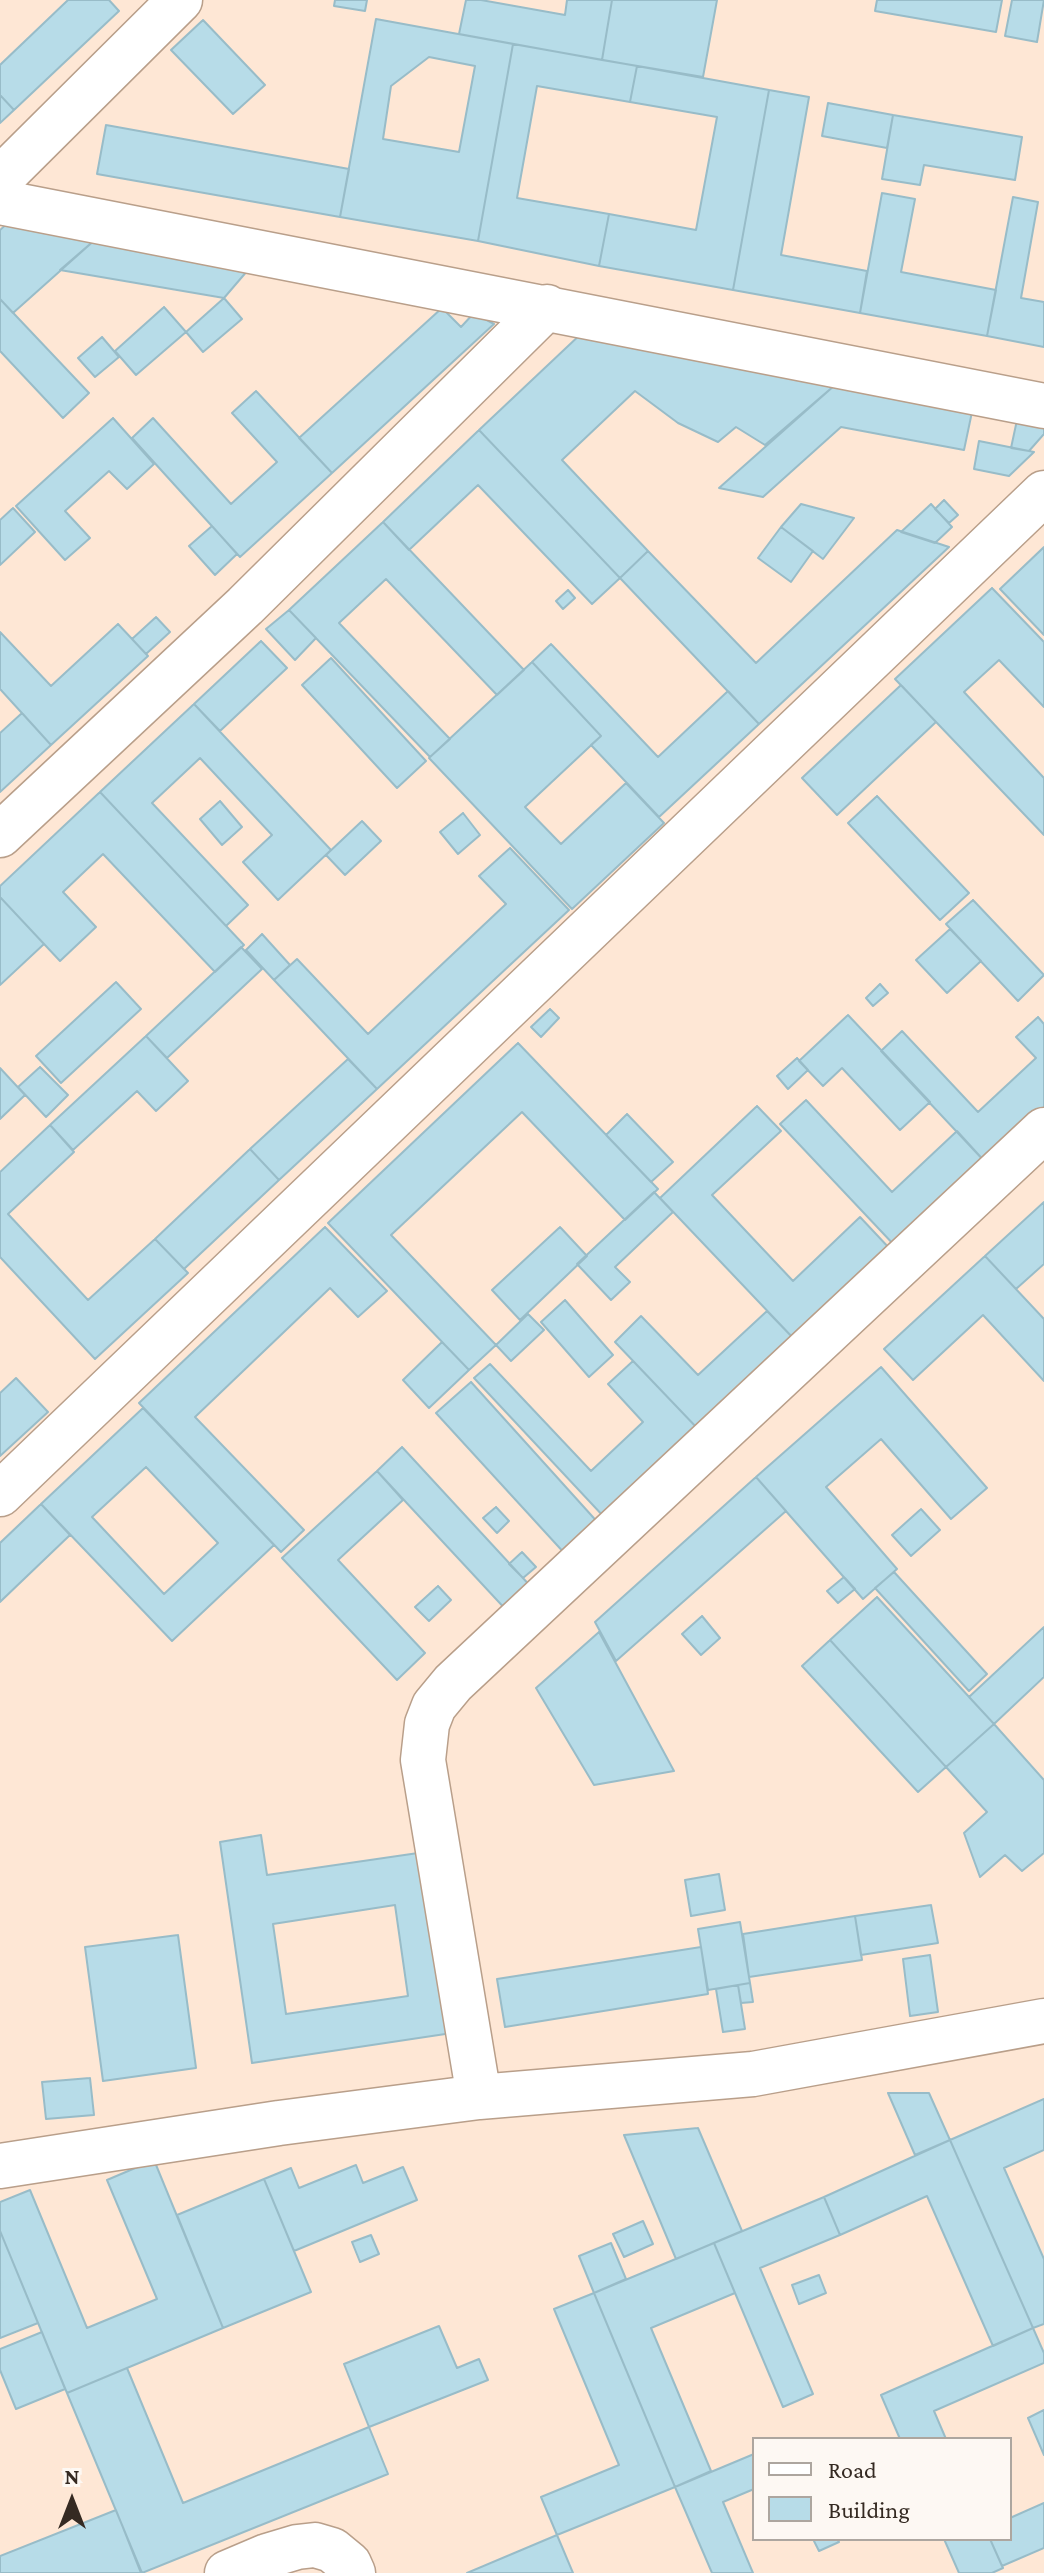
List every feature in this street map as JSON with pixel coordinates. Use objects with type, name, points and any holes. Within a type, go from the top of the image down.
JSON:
[{"type":"street","points":[[0,179],[180,0]]},
{"type":"street","points":[[0,202],[1044,406]]},
{"type":"street","points":[[0,835],[245,606],[547,307]]},
{"type":"street","points":[[0,1494],[1044,493]]},
{"type":"street","points":[[479,2097],[423,1760],[427,1724],[434,1706],[464,1673],[1044,1130]]},
{"type":"street","points":[[0,2166],[279,2123],[479,2097],[753,2074],[1044,2021]]},
{"type":"street","points":[[227,2573],[267,2556],[315,2545],[332,2550],[349,2564],[353,2573]]},
{"type":"building","points":[[68,0],[109,0],[119,11],[14,110],[0,95],[0,65]]},
{"type":"building","points":[[335,0],[367,0],[365,11],[334,6]]},
{"type":"building","points":[[466,0],[565,15],[567,0],[612,0],[602,60],[459,34]]},
{"type":"building","points":[[612,0],[717,0],[703,77],[602,60]]},
{"type":"building","points":[[877,0],[1002,0],[996,32],[875,11]]},
{"type":"building","points":[[1012,0],[1044,0],[1037,42],[1005,36]]},
{"type":"building","points":[[376,19],[513,44],[478,241],[340,217]],"holes":[[[429,57],[475,66],[459,152],[383,139],[391,86]]]},
{"type":"building","points":[[203,20],[265,85],[233,114],[171,50]]},
{"type":"building","points":[[513,44],[637,66],[630,102],[537,86],[517,198],[609,214],[599,266],[478,241]]},
{"type":"building","points":[[637,66],[769,90],[733,290],[599,266],[609,214],[696,230],[717,117],[630,102]]},
{"type":"building","points":[[769,90],[809,97],[781,255],[867,271],[860,313],[733,290]]},
{"type":"building","points":[[0,95],[14,110],[0,123]]},
{"type":"building","points":[[828,103],[893,115],[887,148],[822,136]]},
{"type":"building","points":[[893,115],[1022,137],[1015,180],[924,165],[920,185],[882,179]]},
{"type":"building","points":[[106,125],[349,169],[340,217],[97,174]]},
{"type":"building","points":[[882,193],[915,199],[901,272],[996,290],[987,336],[860,313]]},
{"type":"building","points":[[1013,197],[1038,202],[1021,298],[1044,302],[1044,347],[987,336]]},
{"type":"building","points":[[10,221],[97,238],[13,313],[0,299],[0,230]]},
{"type":"building","points":[[97,238],[254,263],[224,298],[60,270]]},
{"type":"building","points":[[224,298],[242,319],[203,352],[186,332]]},
{"type":"building","points":[[0,299],[89,393],[63,418],[0,351]]},
{"type":"building","points":[[164,307],[186,332],[136,375],[115,351]]},
{"type":"building","points":[[442,308],[461,327],[474,313],[494,324],[332,473],[299,438]]},
{"type":"building","points":[[584,331],[835,385],[765,445],[736,427],[718,442],[678,423],[635,391],[562,460],[648,551],[620,578],[479,430]]},
{"type":"building","points":[[102,337],[119,357],[95,377],[78,358]]},
{"type":"building","points":[[835,385],[972,412],[964,450],[841,427],[763,497],[719,488]]},
{"type":"building","points":[[256,391],[332,473],[240,557],[132,438],[153,418],[231,504],[277,462],[232,413]]},
{"type":"building","points":[[113,418],[154,464],[127,489],[109,471],[65,511],[90,538],[65,560],[16,506]]},
{"type":"building","points":[[1017,420],[1044,425],[1044,434],[1029,451],[1011,448]]},
{"type":"building","points":[[479,430],[620,578],[592,604],[478,485],[409,550],[383,522]]},
{"type":"building","points":[[979,441],[1034,452],[1009,476],[974,469]]},
{"type":"building","points":[[944,500],[958,515],[949,523],[935,509]]},
{"type":"building","points":[[801,504],[854,518],[823,559],[781,527]]},
{"type":"building","points":[[931,504],[952,527],[935,543],[901,532]]},
{"type":"building","points":[[13,508],[35,532],[0,565],[0,520]]},
{"type":"building","points":[[383,522],[524,670],[497,695],[386,579],[339,623],[450,739],[430,757],[289,610]]},
{"type":"building","points":[[212,526],[237,554],[215,575],[189,546]]},
{"type":"building","points":[[781,527],[813,551],[791,582],[758,558]]},
{"type":"building","points":[[897,530],[949,547],[759,724],[620,578],[648,551],[756,663]]},
{"type":"building","points":[[1044,547],[1044,635],[1000,589]]},
{"type":"building","points":[[992,588],[1044,642],[1044,707],[999,660],[964,692],[1044,778],[1044,835],[895,679]]},
{"type":"building","points":[[568,590],[575,598],[563,609],[556,601]]},
{"type":"building","points":[[289,610],[316,638],[295,660],[266,629]]},
{"type":"building","points":[[156,617],[170,632],[146,654],[132,639]]},
{"type":"building","points":[[118,624],[148,656],[51,745],[0,689],[0,632],[51,686]]},
{"type":"building","points":[[261,641],[287,668],[220,731],[194,704]]},
{"type":"building","points":[[551,644],[658,757],[728,691],[759,724],[659,817],[591,745],[601,736],[532,662]]},
{"type":"building","points":[[331,658],[426,761],[397,788],[302,685]]},
{"type":"building","points":[[532,662],[601,736],[525,807],[561,844],[626,783],[664,823],[572,909],[429,758]]},
{"type":"building","points":[[901,685],[936,722],[837,815],[802,778]]},
{"type":"building","points":[[194,704],[331,850],[278,900],[243,862],[272,835],[200,758],[152,803],[248,905],[226,926],[100,792]]},
{"type":"building","points":[[22,713],[51,745],[0,792],[0,733]]},
{"type":"building","points":[[100,792],[244,945],[215,972],[103,854],[63,892],[96,927],[60,961],[0,897],[0,886]]},
{"type":"building","points":[[877,796],[969,893],[940,920],[848,823]]},
{"type":"building","points":[[220,801],[242,827],[222,845],[200,819]]},
{"type":"building","points":[[463,813],[480,835],[458,854],[440,832]]},
{"type":"building","points":[[362,821],[381,841],[345,875],[326,855]]},
{"type":"building","points":[[510,848],[569,910],[377,1089],[274,980],[297,959],[368,1034],[506,904],[479,876]]},
{"type":"building","points":[[0,897],[44,944],[0,985]]},
{"type":"building","points":[[973,900],[1044,975],[1018,1001],[946,924]]},
{"type":"building","points":[[950,929],[981,961],[947,993],[916,960]]},
{"type":"building","points":[[262,934],[290,965],[274,980],[246,950]]},
{"type":"building","points":[[241,947],[262,969],[167,1058],[146,1036]]},
{"type":"building","points":[[116,982],[141,1009],[61,1083],[36,1056]]},
{"type":"building","points":[[880,984],[888,993],[873,1006],[866,998]]},
{"type":"building","points":[[550,1009],[559,1018],[541,1037],[531,1027]]},
{"type":"building","points":[[848,1015],[930,1102],[900,1130],[842,1068],[823,1086],[799,1061]]},
{"type":"building","points":[[1038,1017],[1044,1024],[1044,1111],[987,1164],[881,1051],[902,1031],[978,1112],[1036,1058],[1016,1037]]},
{"type":"building","points":[[146,1036],[188,1081],[156,1111],[137,1091],[73,1150],[50,1125]]},
{"type":"building","points":[[518,1043],[658,1189],[625,1220],[522,1112],[391,1235],[496,1345],[469,1370],[328,1223]]},
{"type":"building","points":[[797,1058],[808,1070],[788,1089],[777,1076]]},
{"type":"building","points":[[348,1059],[377,1089],[279,1180],[250,1149]]},
{"type":"building","points":[[40,1067],[68,1095],[46,1117],[18,1087]]},
{"type":"building","points":[[0,1068],[25,1095],[0,1119]]},
{"type":"building","points":[[806,1100],[892,1192],[957,1131],[987,1164],[896,1247],[780,1124]]},
{"type":"building","points":[[757,1106],[781,1131],[712,1195],[793,1281],[860,1217],[891,1250],[795,1340],[660,1198]]},
{"type":"building","points":[[627,1114],[673,1162],[651,1182],[606,1135]]},
{"type":"building","points":[[50,1125],[74,1152],[8,1214],[88,1300],[155,1239],[188,1273],[95,1359],[0,1257],[0,1172]]},
{"type":"building","points":[[250,1149],[279,1180],[184,1269],[155,1239]]},
{"type":"building","points":[[654,1192],[673,1212],[615,1267],[630,1282],[611,1300],[577,1264]]},
{"type":"building","points":[[1044,1202],[1044,1264],[1016,1289],[985,1256]]},
{"type":"building","points":[[325,1227],[387,1291],[358,1317],[330,1288],[195,1417],[304,1530],[281,1552],[139,1403]]},
{"type":"building","points":[[560,1227],[587,1256],[520,1320],[492,1290]]},
{"type":"building","points":[[985,1256],[1044,1319],[1044,1381],[983,1315],[913,1380],[884,1349]]},
{"type":"building","points":[[565,1300],[613,1355],[589,1377],[541,1322]]},
{"type":"building","points":[[767,1311],[795,1340],[699,1430],[615,1342],[641,1316],[698,1375]]},
{"type":"building","points":[[528,1314],[544,1330],[511,1361],[496,1345]]},
{"type":"building","points":[[442,1342],[469,1370],[429,1408],[403,1380]]},
{"type":"building","points":[[633,1361],[699,1430],[605,1518],[474,1378],[490,1364],[591,1471],[643,1422],[608,1384]]},
{"type":"building","points":[[881,1367],[987,1488],[951,1519],[881,1439],[826,1487],[897,1569],[863,1599],[756,1477]]},
{"type":"building","points":[[16,1378],[48,1412],[0,1456],[0,1393]]},
{"type":"building","points":[[471,1382],[601,1526],[567,1556],[436,1413]]},
{"type":"building","points":[[143,1408],[274,1545],[172,1641],[41,1504]],"holes":[[[146,1467],[218,1543],[164,1594],[92,1517]]]},
{"type":"building","points":[[402,1447],[534,1590],[509,1613],[377,1471]]},
{"type":"building","points":[[377,1471],[403,1500],[338,1560],[425,1653],[397,1680],[282,1558]]},
{"type":"building","points":[[756,1477],[786,1511],[616,1661],[595,1622]]},
{"type":"building","points":[[41,1504],[70,1535],[0,1602],[0,1543]]},
{"type":"building","points":[[496,1507],[509,1521],[497,1533],[483,1518]]},
{"type":"building","points":[[921,1509],[940,1530],[911,1556],[892,1535]]},
{"type":"building","points":[[522,1552],[536,1567],[523,1578],[509,1564]]},
{"type":"building","points":[[894,1572],[987,1674],[969,1691],[875,1588]]},
{"type":"building","points":[[844,1577],[855,1589],[838,1603],[827,1591]]},
{"type":"building","points":[[438,1586],[451,1600],[429,1621],[415,1607]]},
{"type":"building","points":[[877,1597],[994,1724],[946,1767],[830,1640]]},
{"type":"building","points":[[702,1616],[720,1638],[701,1655],[682,1634]]},
{"type":"building","points":[[1044,1627],[1044,1677],[994,1724],[969,1697]]},
{"type":"building","points":[[599,1632],[674,1771],[594,1785],[536,1688]]},
{"type":"building","points":[[830,1640],[946,1767],[918,1792],[802,1666]]},
{"type":"building","points":[[994,1724],[1044,1780],[1044,1853],[1022,1871],[1005,1855],[980,1877],[964,1833],[987,1812],[946,1767]]},
{"type":"building","points":[[261,1835],[267,1875],[425,1852],[452,2033],[252,2063],[220,1842]],"holes":[[[395,1905],[408,1996],[286,2014],[273,1924]]]},
{"type":"building","points":[[719,1874],[725,1910],[691,1916],[685,1880]]},
{"type":"building","points":[[931,1905],[938,1943],[861,1955],[855,1916]]},
{"type":"building","points":[[855,1916],[862,1960],[749,1977],[743,1934]]},
{"type":"building","points":[[740,1922],[750,1983],[708,1990],[698,1929]]},
{"type":"building","points":[[178,1935],[196,2068],[103,2081],[85,1947]]},
{"type":"building","points":[[701,1947],[708,1994],[505,2027],[497,1979]]},
{"type":"building","points":[[930,1955],[938,2012],[910,2016],[903,1959]]},
{"type":"building","points":[[750,1983],[753,2002],[741,2003],[738,1985]]},
{"type":"building","points":[[738,1985],[745,2029],[723,2032],[716,1989]]},
{"type":"building","points":[[90,2078],[94,2115],[46,2119],[42,2082]]},
{"type":"building","points":[[888,2093],[929,2093],[950,2140],[915,2155]]},
{"type":"building","points":[[1044,2099],[1044,2150],[1004,2168],[1044,2259],[1044,2324],[1033,2328],[950,2140]]},
{"type":"building","points":[[698,2128],[742,2231],[676,2259],[624,2135]]},
{"type":"building","points":[[950,2140],[1033,2328],[993,2346],[927,2196],[840,2235],[824,2197]]},
{"type":"building","points":[[154,2160],[223,2328],[67,2393],[0,2231],[0,2202],[30,2190],[87,2328],[157,2299],[107,2180]]},
{"type":"building","points":[[356,2165],[363,2183],[403,2167],[417,2200],[294,2251],[264,2179],[291,2168],[299,2188]]},
{"type":"building","points":[[264,2179],[311,2292],[223,2328],[177,2215]]},
{"type":"building","points":[[824,2197],[840,2235],[760,2268],[813,2394],[783,2407],[714,2243]]},
{"type":"building","points":[[643,2221],[653,2244],[624,2257],[613,2234]]},
{"type":"building","points":[[0,2231],[38,2323],[0,2338]]},
{"type":"building","points":[[371,2235],[379,2254],[360,2262],[352,2242]]},
{"type":"building","points":[[611,2243],[626,2279],[594,2293],[579,2256]]},
{"type":"building","points":[[714,2243],[735,2293],[651,2328],[711,2471],[675,2487],[594,2293]]},
{"type":"building","points":[[819,2275],[826,2293],[799,2304],[792,2285]]},
{"type":"building","points":[[594,2293],[675,2487],[557,2535],[541,2497],[619,2465],[554,2309]]},
{"type":"building","points":[[439,2326],[457,2368],[479,2359],[488,2380],[369,2427],[344,2364]]},
{"type":"building","points":[[1033,2328],[1044,2353],[1044,2363],[934,2411],[945,2437],[899,2437],[881,2395]]},
{"type":"building","points":[[42,2332],[65,2389],[16,2409],[0,2370],[0,2349]]},
{"type":"building","points":[[127,2368],[183,2503],[369,2427],[388,2474],[142,2573],[67,2393]]},
{"type":"building","points":[[1044,2410],[1044,2455],[1028,2418]]},
{"type":"building","points":[[752,2455],[752,2490],[723,2502],[753,2573],[712,2573],[675,2487]]},
{"type":"building","points":[[1044,2503],[1044,2548],[1002,2566],[991,2541],[1012,2541],[1012,2517]]},
{"type":"building","points":[[116,2510],[141,2573],[0,2573],[0,2556]]},
{"type":"building","points":[[557,2535],[573,2573],[467,2573]]},
{"type":"building","points":[[814,2541],[839,2542],[819,2551]]},
{"type":"building","points":[[945,2541],[991,2541],[1003,2568],[992,2573],[959,2573]]}]
